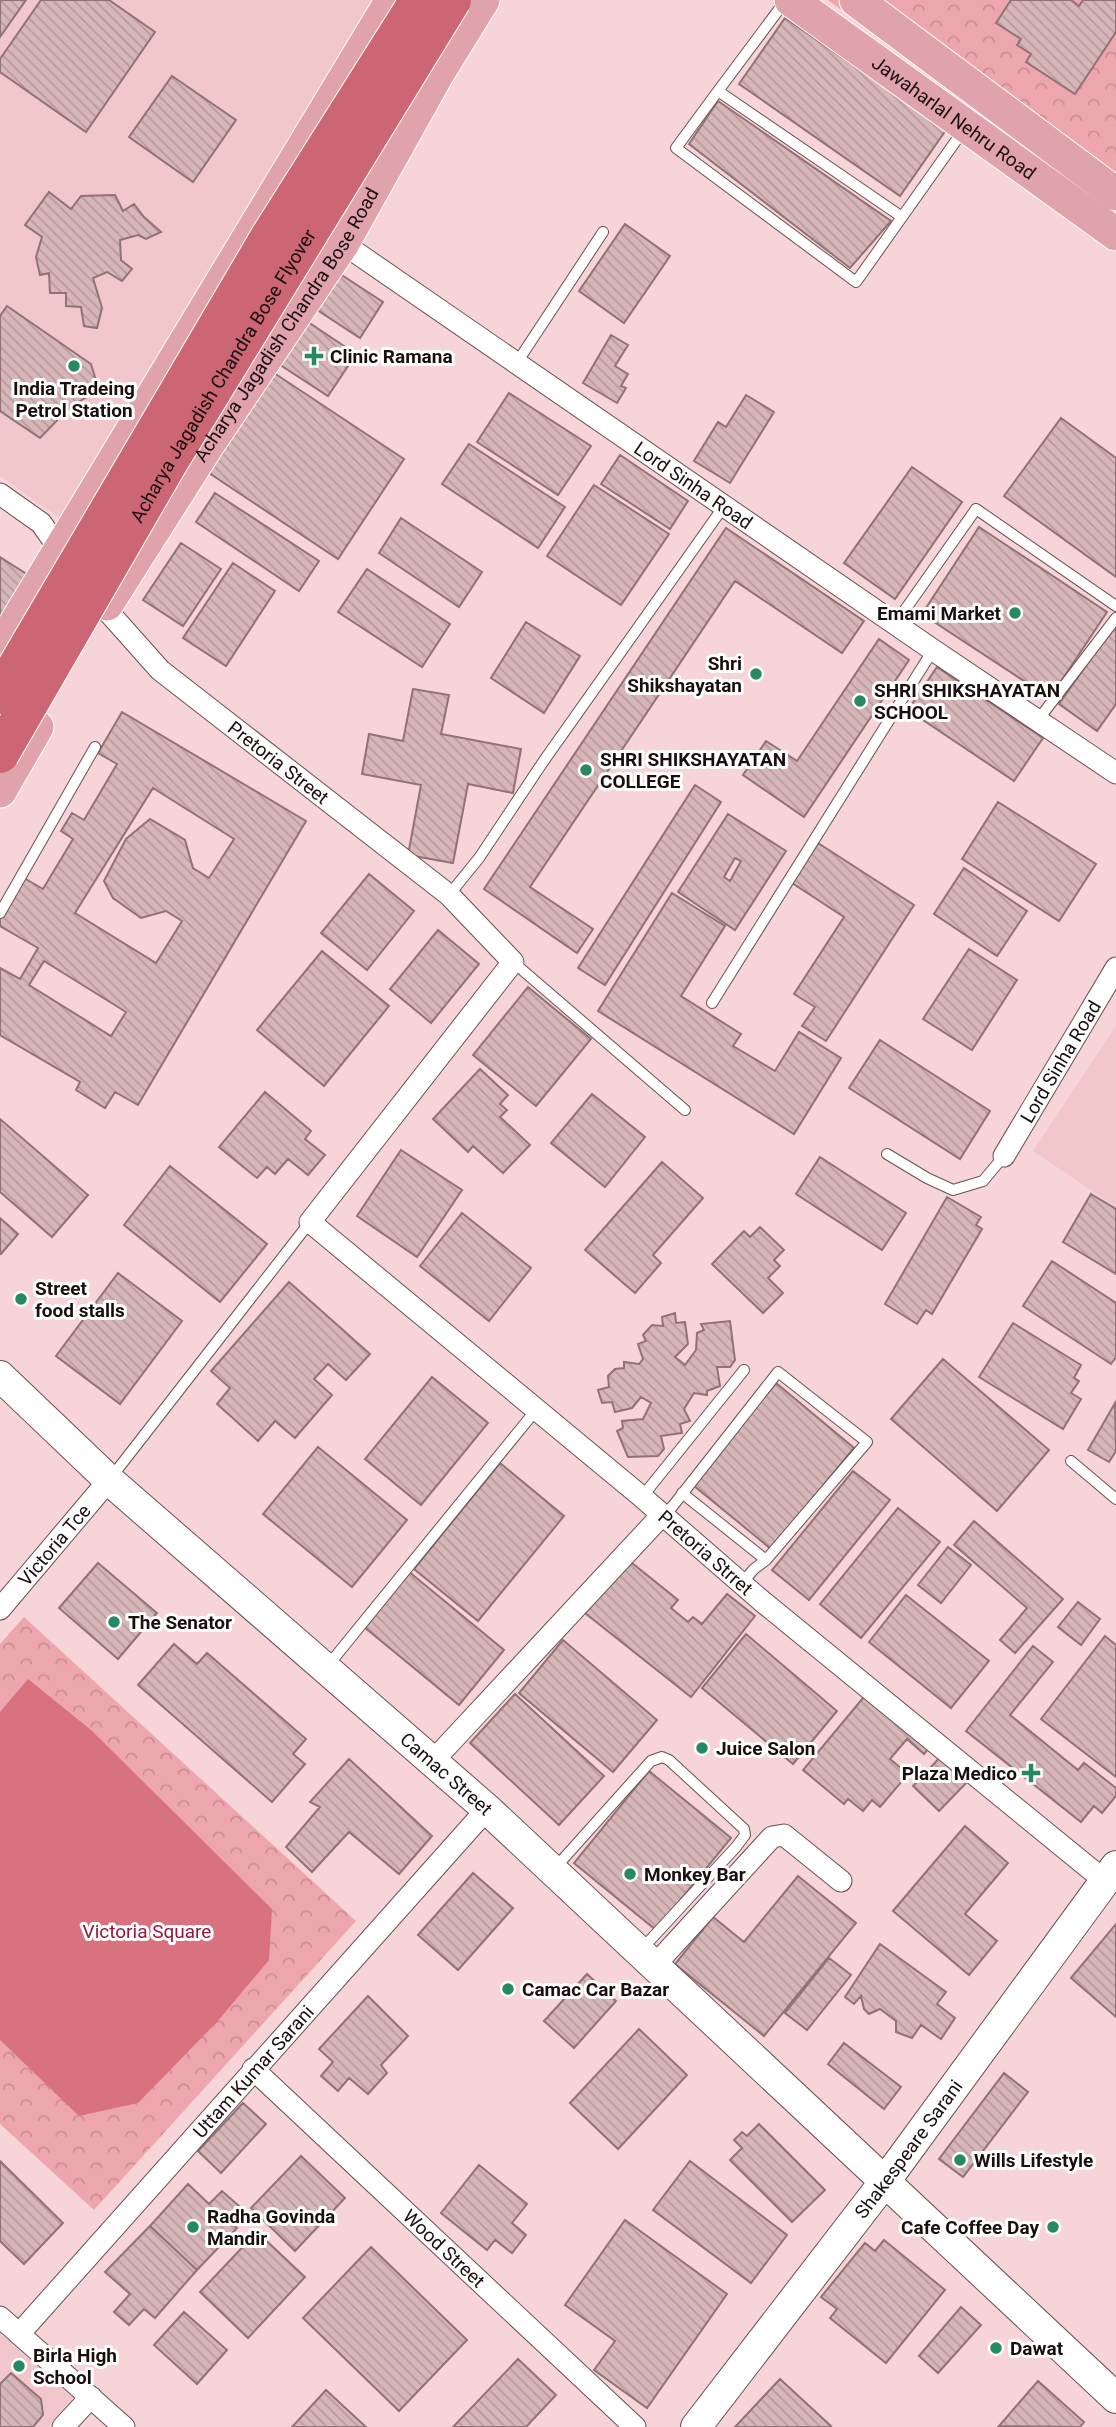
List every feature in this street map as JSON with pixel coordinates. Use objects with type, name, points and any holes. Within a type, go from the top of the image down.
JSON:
[{"type":"highway","name":"Acharya Jagadish Chandra Bose Flyover","points":[[0,695],[270,236],[419,0]]},
{"type":"highway","name":"Acharya Jagadish Chandra Bose Flyover","points":[[0,754],[170,460],[452,0]]},
{"type":"main road","points":[[0,649],[392,0]]},
{"type":"main road","name":"Acharya Jagadish Chandra Bose Road","points":[[0,792],[104,609],[209,443],[343,243],[438,73],[483,0]]},
{"type":"main road","name":"Jawaharlal Nehru Road","points":[[791,0],[1116,234]]},
{"type":"main road","name":"Jawaharlal Nehru Road","points":[[856,0],[1116,194]]},
{"type":"main road","name":"Camac Street","points":[[0,1376],[110,1480],[487,1809],[1116,2398]]},
{"type":"main road","name":"Shakespeare Sarani","points":[[696,2427],[1112,1879]]},
{"type":"street","name":"Lord Sinha Road","points":[[272,197],[1116,773]]},
{"type":"street","name":"Pretoria Street","points":[[0,494],[41,523],[104,609],[160,670],[449,895],[513,962]]},
{"type":"street","points":[[310,1222],[513,962]]},
{"type":"street","name":"Lord Sinha Road","points":[[1004,1156],[1116,968]]},
{"type":"street","name":"Pretoria Strret","points":[[310,1222],[742,1583],[1112,1879]]},
{"type":"street","name":"Victoria Tce","points":[[0,1609],[110,1480]]},
{"type":"street","points":[[432,1762],[662,1515]]},
{"type":"street","name":"Uttam Kumar Sarani","points":[[19,2334],[487,1809]]},
{"type":"street","points":[[648,1958],[772,1838],[784,1835],[841,1881]]},
{"type":"street","name":"Wood Street","points":[[253,2069],[635,2427]]},
{"type":"street","points":[[0,2317],[124,2427]]},
{"type":"street","points":[[63,2427],[91,2397]]},
{"type":"lane","points":[[786,0],[676,148],[856,282],[967,126]]},
{"type":"lane","points":[[718,90],[902,217]]},
{"type":"lane","points":[[516,364],[603,232]]},
{"type":"lane","points":[[449,895],[479,858],[723,506]]},
{"type":"lane","points":[[895,624],[976,509],[1116,606]]},
{"type":"lane","points":[[1038,720],[1116,618]]},
{"type":"lane","points":[[712,1003],[933,650]]},
{"type":"lane","points":[[0,913],[95,747]]},
{"type":"lane","points":[[513,962],[685,1110]]},
{"type":"lane","points":[[887,1154],[953,1190],[982,1181],[1004,1156]]},
{"type":"lane","points":[[110,1480],[310,1222]]},
{"type":"lane","points":[[642,1497],[744,1370]]},
{"type":"lane","points":[[662,1515],[672,1507],[778,1372],[867,1442],[766,1560],[742,1583]]},
{"type":"lane","points":[[326,1668],[536,1409]]},
{"type":"lane","points":[[1071,1461],[1116,1499]]},
{"type":"lane","points":[[682,1493],[766,1560]]},
{"type":"lane","points":[[553,1870],[651,1761],[662,1757],[669,1760],[744,1829],[745,1835],[648,1958]]},
{"type":"shaded area","points":[[0,0],[381,0],[65,522],[0,476]]},
{"type":"shaded area","points":[[1116,1026],[1116,1207],[1033,1151]]},
{"type":"shaded area","name":"Victoria Square","points":[[28,1679],[91,1730],[272,1909],[269,1960],[217,2022],[138,2103],[79,2116],[0,2040],[0,1712]]},
{"type":"shaded area","name":"Birla High School","points":[[0,2333],[74,2399],[48,2427],[0,2427]]},
{"type":"green space","points":[[828,0],[1116,0],[1116,215],[1096,200]]},
{"type":"green space","name":"Victoria Square","points":[[24,1617],[356,1921],[94,2210],[0,2124],[0,1644]]},
{"type":"building","points":[[0,0],[26,0],[0,37]]},
{"type":"building","points":[[41,0],[109,0],[155,32],[86,132],[0,72],[0,59]]},
{"type":"building","points":[[1011,0],[1071,0],[1079,6],[1083,0],[1116,0],[1116,32],[1075,94],[1026,62],[1031,54],[1017,45],[1021,39],[996,23]]},
{"type":"building","points":[[785,18],[946,130],[900,196],[739,84]]},
{"type":"building","points":[[172,76],[236,120],[193,182],[129,137]]},
{"type":"building","points":[[718,101],[891,221],[850,268],[689,144]]},
{"type":"building","points":[[49,192],[71,209],[81,196],[115,195],[123,211],[134,204],[161,232],[146,239],[138,235],[120,240],[121,260],[132,269],[122,281],[107,272],[93,278],[102,308],[97,328],[84,326],[81,307],[66,306],[66,293],[50,293],[49,273],[40,275],[36,257],[42,237],[25,225]]},
{"type":"building","points":[[625,224],[670,256],[624,323],[579,291]]},
{"type":"building","points":[[331,268],[383,302],[360,338],[308,304]]},
{"type":"building","points":[[7,306],[91,364],[97,384],[87,397],[71,406],[40,438],[0,411],[0,316]]},
{"type":"building","name":"Clinic Ramana","points":[[299,316],[356,354],[328,396],[271,359]]},
{"type":"building","points":[[611,335],[628,345],[615,366],[628,374],[621,386],[626,388],[617,403],[583,383]]},
{"type":"building","points":[[268,369],[404,459],[338,559],[203,469]]},
{"type":"building","points":[[509,393],[591,446],[558,495],[477,442]]},
{"type":"building","points":[[746,395],[774,412],[730,483],[694,461],[718,422],[726,427]]},
{"type":"building","points":[[1061,418],[1116,458],[1116,577],[1004,496]]},
{"type":"building","points":[[469,444],[565,507],[538,548],[442,484]]},
{"type":"building","points":[[620,455],[688,501],[670,529],[601,484]]},
{"type":"building","points":[[912,467],[962,502],[895,599],[844,563]]},
{"type":"building","points":[[594,485],[669,534],[621,605],[547,556]]},
{"type":"building","points":[[215,493],[319,561],[299,591],[196,522]]},
{"type":"building","points":[[401,518],[482,572],[459,607],[379,553]]},
{"type":"building","name":"Emami Market","points":[[979,527],[1107,612],[1050,698],[922,614]]},
{"type":"building","name":"SHRI SHIKSHAYATAN COLLEGE","points":[[726,528],[864,621],[842,653],[735,581],[530,887],[593,929],[577,953],[484,889]]},
{"type":"building","points":[[181,543],[221,569],[183,626],[143,600]]},
{"type":"building","points":[[0,557],[33,578],[0,629]]},
{"type":"building","points":[[233,563],[275,591],[226,666],[183,638]]},
{"type":"building","points":[[367,569],[450,624],[422,667],[338,612]]},
{"type":"building","points":[[526,622],[580,656],[544,713],[491,678]]},
{"type":"building","points":[[1116,623],[1116,704],[1097,731],[1059,704]]},
{"type":"building","name":"SHRI SHIKSHAYATAN SCHOOL","points":[[879,639],[909,660],[804,817],[743,775],[766,741],[797,761]]},
{"type":"building","points":[[937,667],[1043,738],[1014,781],[908,710]]},
{"type":"building","points":[[413,689],[449,695],[441,734],[521,749],[513,793],[468,784],[453,863],[408,855],[421,785],[362,774],[369,734],[403,741]]},
{"type":"building","points":[[122,712],[306,821],[138,1105],[115,1092],[105,1108],[76,1090],[80,1082],[0,1035],[0,968],[20,979],[38,948],[0,926],[0,919],[24,878],[43,889],[73,839],[61,831],[72,813],[84,820],[117,764],[98,753]],"holes":[[[153,788],[234,839],[209,878],[193,868],[185,840],[150,819],[126,839],[104,881],[113,898],[141,918],[166,911],[182,921],[156,963],[75,913]],[[44,961],[126,1012],[111,1036],[29,985]]]},
{"type":"building","points":[[695,785],[721,802],[605,985],[578,968]]},
{"type":"building","points":[[998,802],[1096,864],[1059,921],[962,859]]},
{"type":"building","points":[[728,814],[786,851],[735,930],[678,892]],"holes":[[[735,858],[741,861],[730,881],[724,877]]]},
{"type":"building","points":[[818,843],[914,905],[826,1041],[802,1026],[815,1007],[794,994],[844,917],[792,883]]},
{"type":"building","points":[[964,868],[1027,911],[997,956],[934,914]]},
{"type":"building","points":[[369,874],[414,911],[367,970],[321,933]]},
{"type":"building","points":[[672,893],[725,926],[681,996],[741,1034],[733,1046],[775,1071],[799,1032],[841,1058],[794,1134],[598,1011]]},
{"type":"building","points":[[438,930],[479,964],[431,1023],[390,989]]},
{"type":"building","points":[[969,949],[1017,980],[972,1050],[923,1019]]},
{"type":"building","points":[[322,951],[389,1006],[324,1086],[257,1030]]},
{"type":"building","points":[[528,987],[591,1039],[536,1106],[473,1055]]},
{"type":"building","points":[[880,1040],[990,1111],[960,1159],[849,1088]]},
{"type":"building","points":[[480,1069],[508,1095],[500,1104],[507,1110],[500,1117],[530,1145],[503,1173],[473,1146],[468,1152],[433,1119]]},
{"type":"building","points":[[265,1092],[311,1131],[305,1139],[325,1155],[308,1175],[288,1159],[275,1174],[267,1167],[257,1178],[219,1147]]},
{"type":"building","points":[[592,1094],[645,1137],[605,1187],[551,1143]]},
{"type":"building","points":[[0,1119],[88,1195],[52,1237],[0,1192]]},
{"type":"building","points":[[401,1150],[462,1190],[417,1257],[357,1216]]},
{"type":"building","points":[[820,1157],[906,1213],[882,1250],[796,1194]]},
{"type":"building","points":[[662,1162],[703,1198],[653,1255],[661,1263],[635,1293],[585,1250]]},
{"type":"building","points":[[170,1166],[267,1244],[220,1302],[124,1225]]},
{"type":"building","points":[[1091,1194],[1116,1209],[1116,1274],[1063,1242]]},
{"type":"building","points":[[947,1197],[981,1217],[976,1225],[982,1229],[932,1314],[926,1310],[917,1324],[885,1304]]},
{"type":"building","points":[[462,1213],[531,1268],[489,1321],[420,1266]]},
{"type":"building","points":[[0,1218],[18,1234],[1,1254],[0,1253]]},
{"type":"building","points":[[760,1227],[784,1250],[774,1260],[780,1266],[768,1278],[783,1293],[763,1313],[712,1264],[744,1231],[750,1237]]},
{"type":"building","points":[[1052,1261],[1116,1303],[1116,1357],[1111,1364],[1023,1306]]},
{"type":"building","points":[[118,1273],[182,1321],[120,1404],[56,1356]]},
{"type":"building","points":[[289,1282],[370,1354],[346,1380],[328,1364],[314,1379],[332,1395],[295,1438],[275,1421],[258,1441],[217,1404],[230,1388],[211,1371]]},
{"type":"building","points":[[675,1313],[676,1323],[685,1322],[688,1344],[675,1357],[685,1365],[696,1350],[697,1333],[704,1330],[701,1324],[730,1321],[735,1360],[730,1367],[717,1367],[720,1386],[707,1391],[707,1395],[694,1393],[684,1409],[690,1421],[680,1424],[682,1433],[661,1436],[664,1449],[658,1456],[628,1457],[617,1431],[623,1428],[622,1421],[643,1419],[651,1403],[641,1397],[632,1408],[615,1412],[612,1402],[602,1403],[598,1390],[609,1387],[608,1376],[615,1369],[624,1368],[624,1362],[639,1364],[643,1359],[638,1344],[646,1341],[643,1335],[652,1325],[663,1326],[662,1317]]},
{"type":"building","points":[[1013,1323],[1081,1365],[1074,1378],[1079,1381],[1071,1393],[1081,1399],[1063,1429],[979,1377]]},
{"type":"building","points":[[943,1359],[1049,1450],[997,1511],[891,1419]]},
{"type":"building","points":[[432,1377],[488,1423],[421,1505],[365,1459]]},
{"type":"building","points":[[776,1383],[854,1448],[771,1549],[693,1485]]},
{"type":"building","points":[[1115,1403],[1116,1451],[1109,1462],[1088,1450]]},
{"type":"building","points":[[318,1447],[407,1520],[352,1587],[263,1514]]},
{"type":"building","points":[[500,1463],[564,1516],[478,1621],[414,1569]]},
{"type":"building","points":[[853,1471],[890,1500],[809,1600],[772,1570]]},
{"type":"building","points":[[898,1508],[940,1542],[861,1638],[820,1604]]},
{"type":"building","points":[[974,1521],[1063,1599],[1015,1653],[1000,1640],[1027,1608],[954,1545]]},
{"type":"building","points":[[948,1547],[971,1565],[941,1603],[918,1585]]},
{"type":"building","points":[[627,1559],[678,1600],[671,1608],[688,1622],[693,1617],[702,1624],[727,1594],[755,1616],[691,1697],[585,1613]]},
{"type":"building","points":[[98,1563],[157,1613],[118,1659],[59,1608]]},
{"type":"building","points":[[408,1571],[504,1650],[459,1705],[363,1626]]},
{"type":"building","points":[[906,1595],[989,1661],[951,1708],[869,1642]]},
{"type":"building","points":[[1078,1602],[1100,1619],[1081,1645],[1058,1627]]},
{"type":"building","points":[[746,1634],[837,1711],[793,1764],[702,1688]]},
{"type":"building","points":[[1105,1636],[1116,1645],[1116,1777],[1041,1719]]},
{"type":"building","points":[[563,1640],[657,1720],[613,1772],[519,1693]]},
{"type":"building","points":[[174,1644],[197,1664],[207,1653],[306,1739],[293,1754],[305,1764],[272,1802],[138,1685]]},
{"type":"building","points":[[1033,1646],[1053,1662],[1010,1715],[1078,1770],[1084,1763],[1116,1788],[1116,1796],[1102,1813],[1094,1806],[1081,1822],[966,1731]]},
{"type":"building","points":[[868,1692],[932,1744],[924,1754],[907,1739],[890,1759],[908,1774],[880,1807],[872,1800],[863,1811],[848,1799],[844,1804],[803,1770]]},
{"type":"building","points":[[515,1694],[604,1776],[559,1825],[470,1743]]},
{"type":"building","points":[[945,1752],[971,1778],[939,1811],[913,1786]]},
{"type":"building","points":[[349,1759],[432,1836],[399,1874],[349,1832],[312,1872],[286,1847],[320,1807],[310,1802]]},
{"type":"building","points":[[649,1771],[731,1838],[656,1930],[574,1863]]},
{"type":"building","points":[[965,1826],[1008,1863],[965,1914],[997,1941],[969,1975],[893,1911]]},
{"type":"building","points":[[473,1873],[513,1908],[458,1970],[418,1935]]},
{"type":"building","points":[[798,1876],[856,1923],[764,2036],[675,1964],[713,1917],[744,1942]]},
{"type":"building","points":[[1116,1924],[1116,2017],[1071,1978]]},
{"type":"building","points":[[880,1944],[946,1992],[937,2004],[955,2018],[941,2039],[921,2025],[912,2038],[896,2032],[896,2021],[880,2009],[869,2014],[864,2009],[861,1996],[854,2004],[845,1997]]},
{"type":"building","points":[[829,1958],[851,1975],[807,2030],[785,2013]]},
{"type":"building","points":[[587,1974],[616,2001],[574,2048],[544,2021]]},
{"type":"building","points":[[368,1996],[408,2036],[381,2065],[387,2073],[368,2094],[349,2078],[338,2091],[321,2076],[333,2062],[319,2049]]},
{"type":"building","points":[[639,2029],[687,2075],[618,2149],[570,2103]]},
{"type":"building","points":[[844,2043],[901,2087],[884,2109],[828,2064]]},
{"type":"building","points":[[1004,2073],[1028,2092],[963,2177],[939,2159]]},
{"type":"building","points":[[243,2103],[266,2124],[221,2173],[198,2151]]},
{"type":"building","points":[[759,2124],[825,2190],[792,2222],[730,2160],[742,2148],[734,2140],[742,2132],[747,2136]]},
{"type":"building","points":[[301,2156],[345,2198],[295,2251],[251,2208]]},
{"type":"building","points":[[0,2161],[63,2223],[24,2264],[0,2241]]},
{"type":"building","points":[[690,2161],[787,2235],[751,2283],[653,2210]]},
{"type":"building","points":[[479,2165],[527,2204],[512,2223],[526,2235],[512,2253],[495,2240],[487,2250],[441,2213]]},
{"type":"building","name":"Radha Govinda Mandir","points":[[188,2184],[209,2204],[222,2191],[239,2206],[227,2219],[237,2228],[197,2270],[150,2226]]},
{"type":"building","points":[[625,2220],[727,2294],[647,2408],[594,2370],[615,2341],[565,2305]]},
{"type":"building","points":[[150,2226],[197,2270],[155,2318],[144,2309],[129,2325],[114,2312],[130,2294],[105,2272]]},
{"type":"building","points":[[257,2232],[305,2277],[248,2338],[200,2292]]},
{"type":"building","points":[[884,2240],[945,2290],[886,2363],[830,2318],[837,2309],[821,2297],[865,2243],[875,2251]]},
{"type":"building","points":[[371,2247],[467,2340],[399,2411],[303,2318]]},
{"type":"building","points":[[961,2307],[981,2325],[938,2373],[919,2356]]},
{"type":"building","points":[[184,2312],[227,2350],[197,2384],[154,2345]]},
{"type":"building","points":[[518,2359],[556,2395],[526,2427],[453,2427]]},
{"type":"building","points":[[11,2373],[41,2399],[43,2415],[33,2427],[0,2427],[0,2384]]},
{"type":"building","points":[[780,2379],[831,2426],[735,2427]]},
{"type":"building","points":[[1038,2381],[1084,2422],[1080,2427],[999,2426]]},
{"type":"building","points":[[326,2390],[366,2427],[292,2427]]},
{"type":"place","name":"Clinic Ramana","points":[[314,356]]},
{"type":"place","name":"India Tradeing Petrol Station","points":[[74,366]]},
{"type":"place","name":"Emami Market","points":[[1015,613]]},
{"type":"place","name":"Shri Shikshayatan","points":[[756,674]]},
{"type":"place","name":"SHRI SHIKSHAYATAN SCHOOL","points":[[860,701]]},
{"type":"place","name":"SHRI SHIKSHAYATAN COLLEGE","points":[[586,770]]},
{"type":"place","name":"Street food stalls","points":[[21,1299]]},
{"type":"place","name":"The Senator","points":[[114,1622]]},
{"type":"place","name":"Juice Salon","points":[[702,1748]]},
{"type":"place","name":"Plaza Medico","points":[[1031,1773]]},
{"type":"place","name":"Monkey Bar","points":[[630,1874]]},
{"type":"place","name":"Camac Car Bazar","points":[[508,1989]]},
{"type":"place","name":"Wills Lifestyle","points":[[960,2160]]},
{"type":"place","name":"Radha Govinda Mandir","points":[[193,2227]]},
{"type":"place","name":"Cafe Coffee Day","points":[[1053,2227]]},
{"type":"place","name":"Dawat","points":[[996,2348]]},
{"type":"place","name":"Birla High School","points":[[19,2366]]}]
